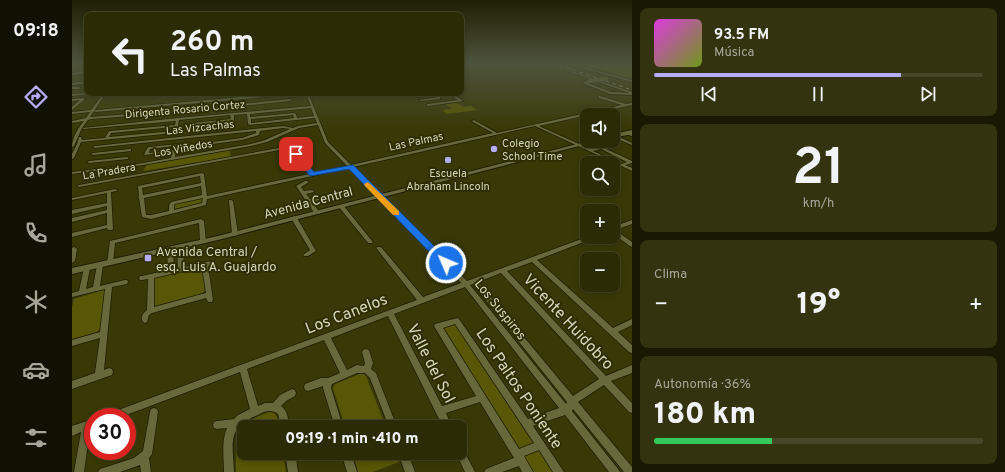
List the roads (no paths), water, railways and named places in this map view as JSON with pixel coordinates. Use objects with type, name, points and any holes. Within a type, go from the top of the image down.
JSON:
[{"type":"street","points":[[589,85],[608,93],[632,93]]},
{"type":"street","points":[[609,85],[632,93]]},
{"type":"street","points":[[72,88],[79,88]]},
{"type":"street","points":[[72,95],[84,93]]},
{"type":"street","points":[[72,146],[103,96]]},
{"type":"street","points":[[72,113],[268,96],[289,97]]},
{"type":"street","points":[[268,96],[272,103]]},
{"type":"street","name":"Los Suspiros","points":[[308,96],[318,125],[326,142],[470,283],[573,401],[630,472]]},
{"type":"street","points":[[436,96],[445,103]]},
{"type":"street","points":[[428,105],[461,101],[454,96]]},
{"type":"street","points":[[72,121],[146,113],[211,110],[258,105],[272,103],[289,97]]},
{"type":"street","points":[[600,97],[625,105]]},
{"type":"street","points":[[421,100],[439,98]]},
{"type":"street","points":[[72,100],[83,99],[72,110]]},
{"type":"street","points":[[211,110],[209,104],[213,101]]},
{"type":"street","points":[[179,112],[183,107],[181,104]]},
{"type":"street","name":"Las Palmas","points":[[172,212],[171,205],[173,203],[312,175],[632,104]]},
{"type":"street","name":"Dirigenta Rosario Cortez","points":[[84,128],[312,106]]},
{"type":"street","points":[[144,118],[146,113]]},
{"type":"street","points":[[248,113],[250,124],[316,117]]},
{"type":"street","points":[[232,114],[233,126],[192,130],[192,124],[232,120]]},
{"type":"street","points":[[249,118],[294,114],[296,119]]},
{"type":"street","points":[[126,120],[129,115]]},
{"type":"street","points":[[72,158],[89,118]]},
{"type":"street","points":[[80,141],[175,132],[178,119]]},
{"type":"street","points":[[474,121],[497,134]]},
{"type":"street","name":"Los Viñedos","points":[[72,173],[143,164],[232,149],[263,142],[294,129],[318,125]]},
{"type":"street","points":[[535,125],[602,156]]},
{"type":"street","points":[[106,138],[110,132],[176,126]]},
{"type":"street","name":"Las Vizcachas","points":[[95,146],[286,127],[294,129]]},
{"type":"street","points":[[198,145],[242,139],[258,134],[258,130]]},
{"type":"street","points":[[620,135],[630,133]]},
{"type":"street","points":[[620,139],[632,144]]},
{"type":"street","points":[[123,167],[133,143]]},
{"type":"street","points":[[173,159],[176,145],[149,148],[146,154],[174,151]]},
{"type":"street","name":"Avenida Central","points":[[72,271],[203,242],[579,145]]},
{"type":"street","name":"La Pradera","points":[[79,186],[284,148]]},
{"type":"street","points":[[590,150],[600,148],[631,162],[621,165]]},
{"type":"street","points":[[232,149],[234,157]]},
{"type":"street","points":[[94,154],[130,150]]},
{"type":"street","points":[[296,154],[312,175]]},
{"type":"street","points":[[607,156],[614,154]]},
{"type":"street","points":[[89,162],[127,158]]},
{"type":"street","points":[[141,174],[143,164]]},
{"type":"street","points":[[621,165],[632,170]]},
{"type":"street","points":[[201,174],[203,176],[205,197],[205,202],[202,205],[145,217],[139,187],[147,184],[201,174]]},
{"type":"street","points":[[307,182],[298,185],[317,213]]},
{"type":"street","points":[[140,197],[204,184]]},
{"type":"street","points":[[72,199],[115,190]]},
{"type":"street","points":[[72,235],[110,228],[109,191]]},
{"type":"street","points":[[303,193],[312,191]]},
{"type":"street","points":[[309,202],[319,199]]},
{"type":"street","points":[[231,201],[235,234]]},
{"type":"street","points":[[72,212],[110,204]]},
{"type":"street","points":[[341,206],[370,242]]},
{"type":"street","points":[[72,220],[110,212]]},
{"type":"street","points":[[294,218],[313,251],[306,255]]},
{"type":"street","points":[[110,263],[112,242],[200,220],[203,242]]},
{"type":"street","points":[[620,227],[632,222]]},
{"type":"street","points":[[620,236],[632,245]]},
{"type":"street","name":"Los Canelos","points":[[134,408],[580,242]]},
{"type":"street","points":[[180,247],[181,270]]},
{"type":"street","points":[[379,248],[422,301]]},
{"type":"street","points":[[72,260],[74,249]]},
{"type":"street","points":[[170,250],[171,272]]},
{"type":"street","points":[[534,259],[632,350]]},
{"type":"street","points":[[142,278],[208,264],[209,298],[150,310],[146,314],[145,320]]},
{"type":"street","points":[[96,289],[100,265]]},
{"type":"street","points":[[82,292],[87,268]]},
{"type":"street","name":"Vicente Huidobro","points":[[502,270],[632,409]]},
{"type":"street","points":[[150,310],[151,276]]},
{"type":"street","points":[[72,295],[125,282]]},
{"type":"street","name":"Los Suspiros","points":[[470,283],[615,472]]},
{"type":"street","points":[[99,376],[108,286]]},
{"type":"street","name":"Valle del Sol","points":[[390,312],[444,420]]},
{"type":"street","name":"Los Paltos Poniente","points":[[482,398],[438,326],[457,321],[558,472]]},
{"type":"street","points":[[612,332],[632,322]]},
{"type":"street","points":[[72,343],[102,334]]},
{"type":"street","points":[[326,336],[345,374]]},
{"type":"street","points":[[366,352],[370,362],[367,370]]},
{"type":"street","points":[[243,368],[255,411]]},
{"type":"street","points":[[308,387],[321,382],[328,382],[357,369],[367,370],[372,375],[390,420]]},
{"type":"street","points":[[527,424],[566,410],[573,401],[605,380],[632,369]]},
{"type":"street","points":[[72,385],[108,372]]},
{"type":"street","points":[[328,382],[327,388],[337,420]]},
{"type":"street","points":[[275,407],[283,398],[292,393]]},
{"type":"street","points":[[440,411],[482,398],[528,472]]},
{"type":"street","points":[[217,425],[234,422],[255,411],[268,407],[275,407],[282,412],[284,420]]},
{"type":"street","points":[[103,472],[137,462],[144,457],[149,451],[154,412]]},
{"type":"street","points":[[229,472],[229,434],[234,422]]},
{"type":"street","points":[[72,431],[84,427]]},
{"type":"street","points":[[489,472],[540,445]]},
{"type":"street","points":[[79,472],[84,448]]},
{"type":"street","points":[[144,457],[146,472]]},
{"type":"street","points":[[291,460],[293,472]]},
{"type":"street","points":[[348,460],[352,472]]},
{"type":"street","points":[[406,460],[410,472]]},
{"type":"street","points":[[464,460],[470,472]]},
{"type":"railway","points":[[617,85],[632,90]]},
{"type":"place","name":"Colegio School Time","points":[[494,149]]},
{"type":"place","name":"Escuela Abraham Lincoln","points":[[448,160]]},
{"type":"place","name":"Avenida Central / esq. Luis A. Guajardo","points":[[148,258]]}]
